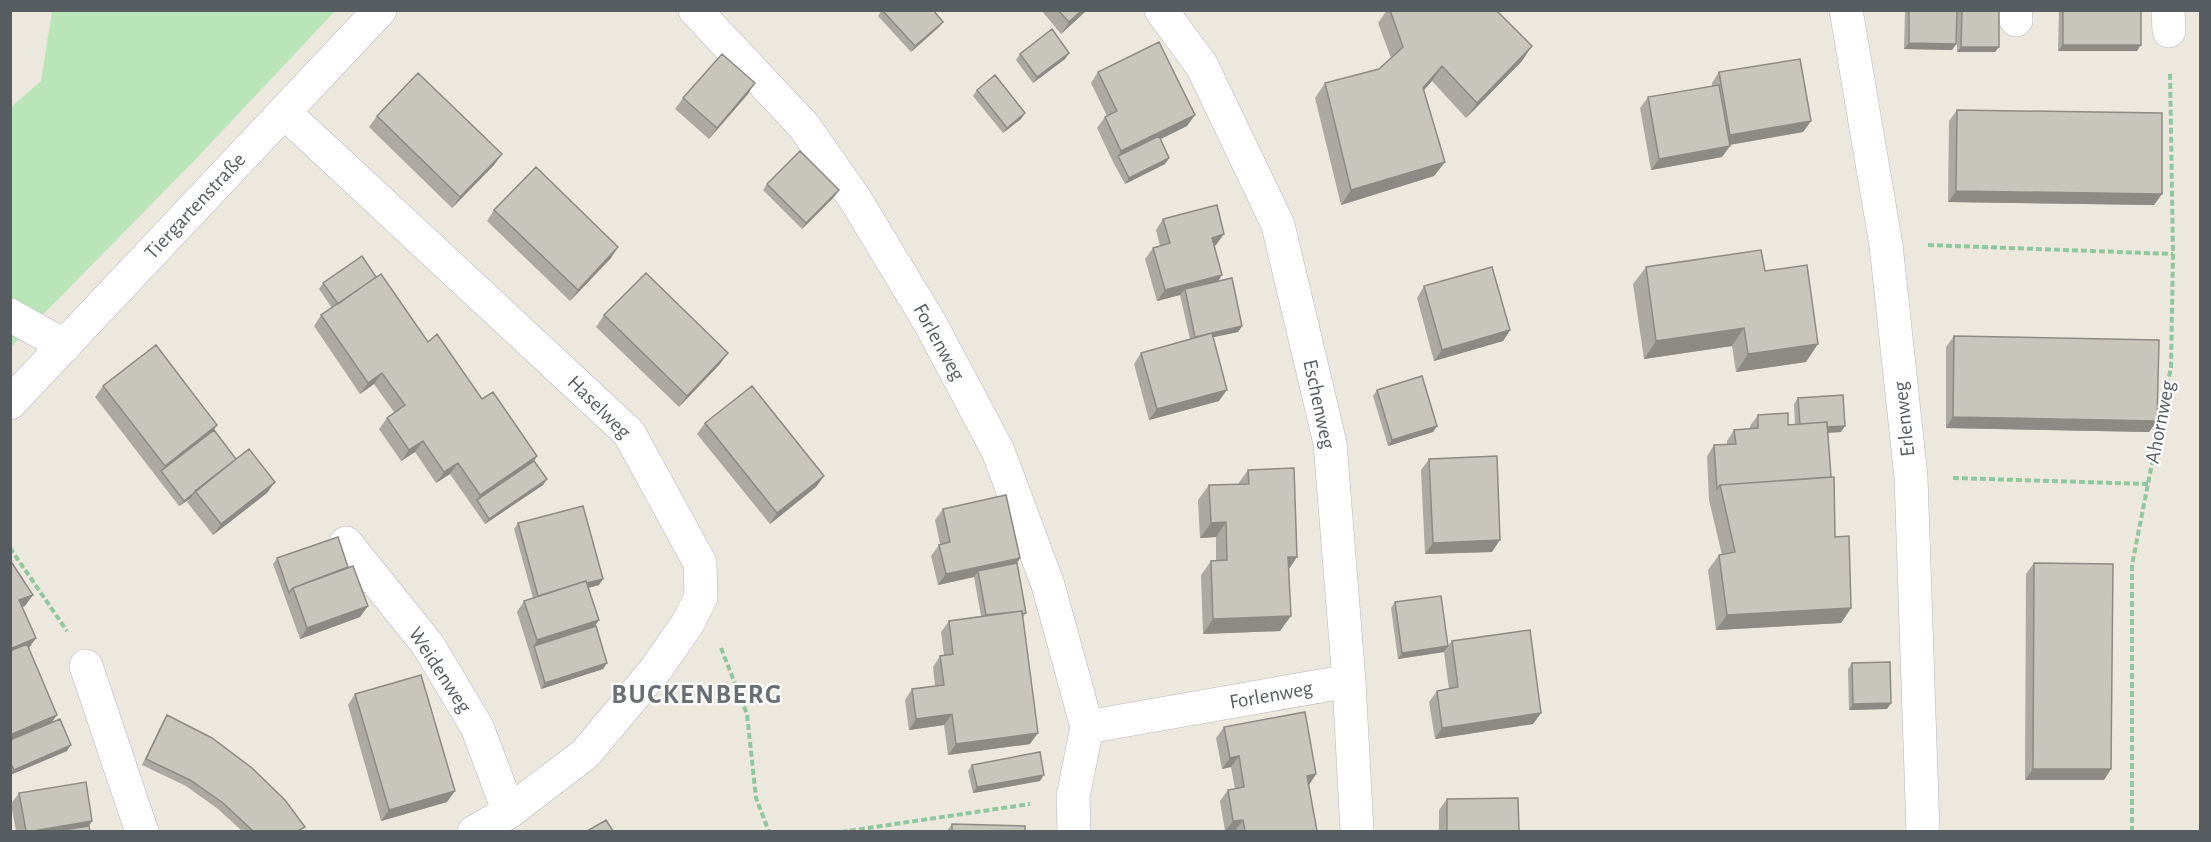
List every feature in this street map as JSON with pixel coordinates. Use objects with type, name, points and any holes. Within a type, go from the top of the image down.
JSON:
[{"type":"street","name":"Tiergartenstraße","points":[[10,403],[380,10]]},
{"type":"street","name":"Forlenweg","points":[[695,10],[804,126],[855,199],[930,323],[998,451],[1048,585],[1087,727],[1073,796],[1074,831]]},
{"type":"street","name":"Eschenweg","points":[[1161,10],[1202,66],[1278,225],[1330,443],[1349,681],[1357,831]]},
{"type":"street","name":"Erlenweg","points":[[1846,10],[1886,245],[1911,477],[1923,831]]},
{"type":"street","name":"Haselweg","points":[[284,112],[629,433],[700,563],[701,597]]},
{"type":"street","points":[[10,315],[65,346]]},
{"type":"street","name":"Weidenweg","points":[[345,543],[434,655],[477,727],[509,812]]},
{"type":"street","points":[[474,831],[509,812],[585,754],[656,669],[688,623],[701,597]]},
{"type":"street","points":[[86,666],[142,831]]},
{"type":"street","name":"Forlenweg","points":[[1087,727],[1349,681]]},
{"type":"path","name":"Ahornweg","points":[[2132,831],[2130,746],[2132,565],[2170,367],[2173,254],[2169,21]]},
{"type":"path","points":[[1961,246],[2173,254]]},
{"type":"path","points":[[1971,478],[2148,484]]},
{"type":"path","points":[[10,548],[63,625],[86,666]]},
{"type":"path","points":[[701,597],[747,714],[756,798],[769,831]]},
{"type":"path","points":[[841,831],[1022,806],[1073,796]]},
{"type":"green space","points":[[52,11],[335,11],[196,159],[11,347],[10,108],[41,81]]},
{"type":"building","points":[[882,10],[933,10],[943,22],[915,46]]},
{"type":"building","points":[[1058,10],[1082,10],[1069,22]]},
{"type":"building","points":[[1390,10],[1496,10],[1532,46],[1477,103],[1442,66],[1423,88],[1445,162],[1351,190],[1325,83],[1379,69],[1403,47]]},
{"type":"building","points":[[1909,10],[1957,10],[1956,44],[1909,43]]},
{"type":"building","points":[[1962,10],[1999,10],[1999,47],[1961,47]]},
{"type":"building","points":[[2063,10],[2141,10],[2141,45],[2063,45]]},
{"type":"building","points":[[1052,29],[1069,53],[1037,77],[1020,54]]},
{"type":"building","points":[[1159,42],[1195,115],[1121,151],[1105,117],[1117,111],[1098,72]]},
{"type":"building","points":[[722,54],[755,83],[717,128],[683,98]]},
{"type":"building","points":[[1800,59],[1811,121],[1730,135],[1719,72]]},
{"type":"building","points":[[418,73],[502,154],[460,197],[377,116]]},
{"type":"building","points":[[995,75],[1025,113],[1007,128],[977,90]]},
{"type":"building","points":[[1719,85],[1730,146],[1659,159],[1648,97]]},
{"type":"building","points":[[1957,110],[2162,113],[2162,194],[1956,191]]},
{"type":"building","points":[[1159,136],[1169,158],[1129,178],[1118,156]]},
{"type":"building","points":[[800,151],[839,190],[806,223],[767,184]]},
{"type":"building","points":[[536,167],[618,247],[578,290],[494,210]]},
{"type":"building","points":[[1217,205],[1224,234],[1212,238],[1222,275],[1165,290],[1153,248],[1170,243],[1163,219]]},
{"type":"building","points":[[1761,250],[1765,271],[1807,265],[1818,344],[1748,354],[1744,328],[1656,341],[1646,267]]},
{"type":"building","points":[[362,256],[376,277],[338,304],[323,283]]},
{"type":"building","points":[[1492,267],[1510,330],[1442,350],[1424,286]]},
{"type":"building","points":[[646,273],[728,353],[687,396],[604,315]]},
{"type":"building","points":[[381,274],[428,342],[437,334],[482,399],[493,392],[537,456],[480,495],[458,463],[444,472],[423,441],[409,450],[387,418],[405,405],[382,373],[368,383],[321,315]]},
{"type":"building","points":[[1232,278],[1242,326],[1195,337],[1185,289]]},
{"type":"building","points":[[1212,333],[1227,390],[1157,409],[1141,353]]},
{"type":"building","points":[[1954,336],[2159,340],[2157,421],[1953,417]]},
{"type":"building","points":[[156,345],[217,425],[165,466],[103,386]]},
{"type":"building","points":[[1422,376],[1437,426],[1392,440],[1377,390]]},
{"type":"building","points":[[752,386],[824,476],[777,513],[705,423]]},
{"type":"building","points":[[1843,395],[1845,426],[1827,427],[1827,422],[1800,424],[1798,398]]},
{"type":"building","points":[[1788,413],[1788,425],[1827,422],[1831,477],[1720,485],[1717,489],[1714,445],[1736,444],[1734,430],[1758,428],[1758,415]]},
{"type":"building","points":[[214,430],[236,459],[184,501],[161,471]]},
{"type":"building","points":[[249,449],[275,482],[221,524],[195,491]]},
{"type":"building","points":[[1497,456],[1500,540],[1433,543],[1429,459]]},
{"type":"building","points":[[534,461],[547,479],[489,519],[477,500]]},
{"type":"building","points":[[1294,468],[1297,557],[1288,557],[1291,616],[1213,619],[1211,561],[1227,560],[1226,522],[1211,523],[1209,485],[1249,484],[1248,470]]},
{"type":"building","points":[[1834,477],[1835,537],[1849,536],[1851,608],[1727,615],[1719,555],[1735,552],[1720,485]]},
{"type":"building","points":[[1006,495],[1020,558],[946,574],[939,545],[950,542],[943,509]]},
{"type":"building","points":[[583,506],[603,579],[587,583],[586,581],[538,596],[518,523]]},
{"type":"building","points":[[338,537],[348,567],[293,588],[289,593],[277,558]]},
{"type":"building","points":[[10,560],[33,595],[19,600],[36,638],[10,649]]},
{"type":"building","points":[[1017,563],[1026,613],[1022,614],[1022,611],[986,615],[978,571]]},
{"type":"building","points":[[2034,563],[2113,564],[2111,769],[2033,769]]},
{"type":"building","points":[[353,566],[368,606],[307,628],[293,588]]},
{"type":"building","points":[[586,581],[599,620],[537,640],[524,601]]},
{"type":"building","points":[[1441,596],[1448,646],[1402,653],[1395,602]]},
{"type":"building","points":[[1022,611],[1038,733],[956,744],[952,714],[916,719],[912,689],[944,685],[940,656],[953,654],[949,621]]},
{"type":"building","points":[[596,626],[607,663],[545,683],[534,646]]},
{"type":"building","points":[[1530,630],[1541,713],[1442,728],[1437,691],[1458,687],[1452,641]]},
{"type":"building","points":[[27,644],[57,715],[10,735],[10,651]]},
{"type":"building","points":[[1890,662],[1891,703],[1853,704],[1852,663]]},
{"type":"building","points":[[421,675],[455,791],[389,810],[355,694]]},
{"type":"building","points":[[1305,712],[1316,774],[1307,776],[1317,831],[1245,831],[1243,820],[1233,821],[1228,790],[1244,787],[1239,756],[1230,758],[1224,727]]},
{"type":"building","points":[[167,715],[212,738],[252,768],[285,800],[305,827],[298,831],[253,831],[223,803],[190,780],[146,759]]},
{"type":"building","points":[[60,719],[71,745],[14,770],[10,762],[10,740]]},
{"type":"building","points":[[1040,752],[1044,775],[977,787],[972,765]]},
{"type":"building","points":[[86,782],[92,821],[26,831],[19,793]]},
{"type":"building","points":[[1518,798],[1519,831],[1447,831],[1447,799]]},
{"type":"building","points":[[606,820],[613,831],[587,831]]},
{"type":"building","points":[[952,824],[1025,826],[1025,831],[952,831]]},
{"type":"building","points":[[89,826],[90,831],[57,831]]},
{"type":"district","name":"BUCKENBERG","points":[[697,694]]}]
